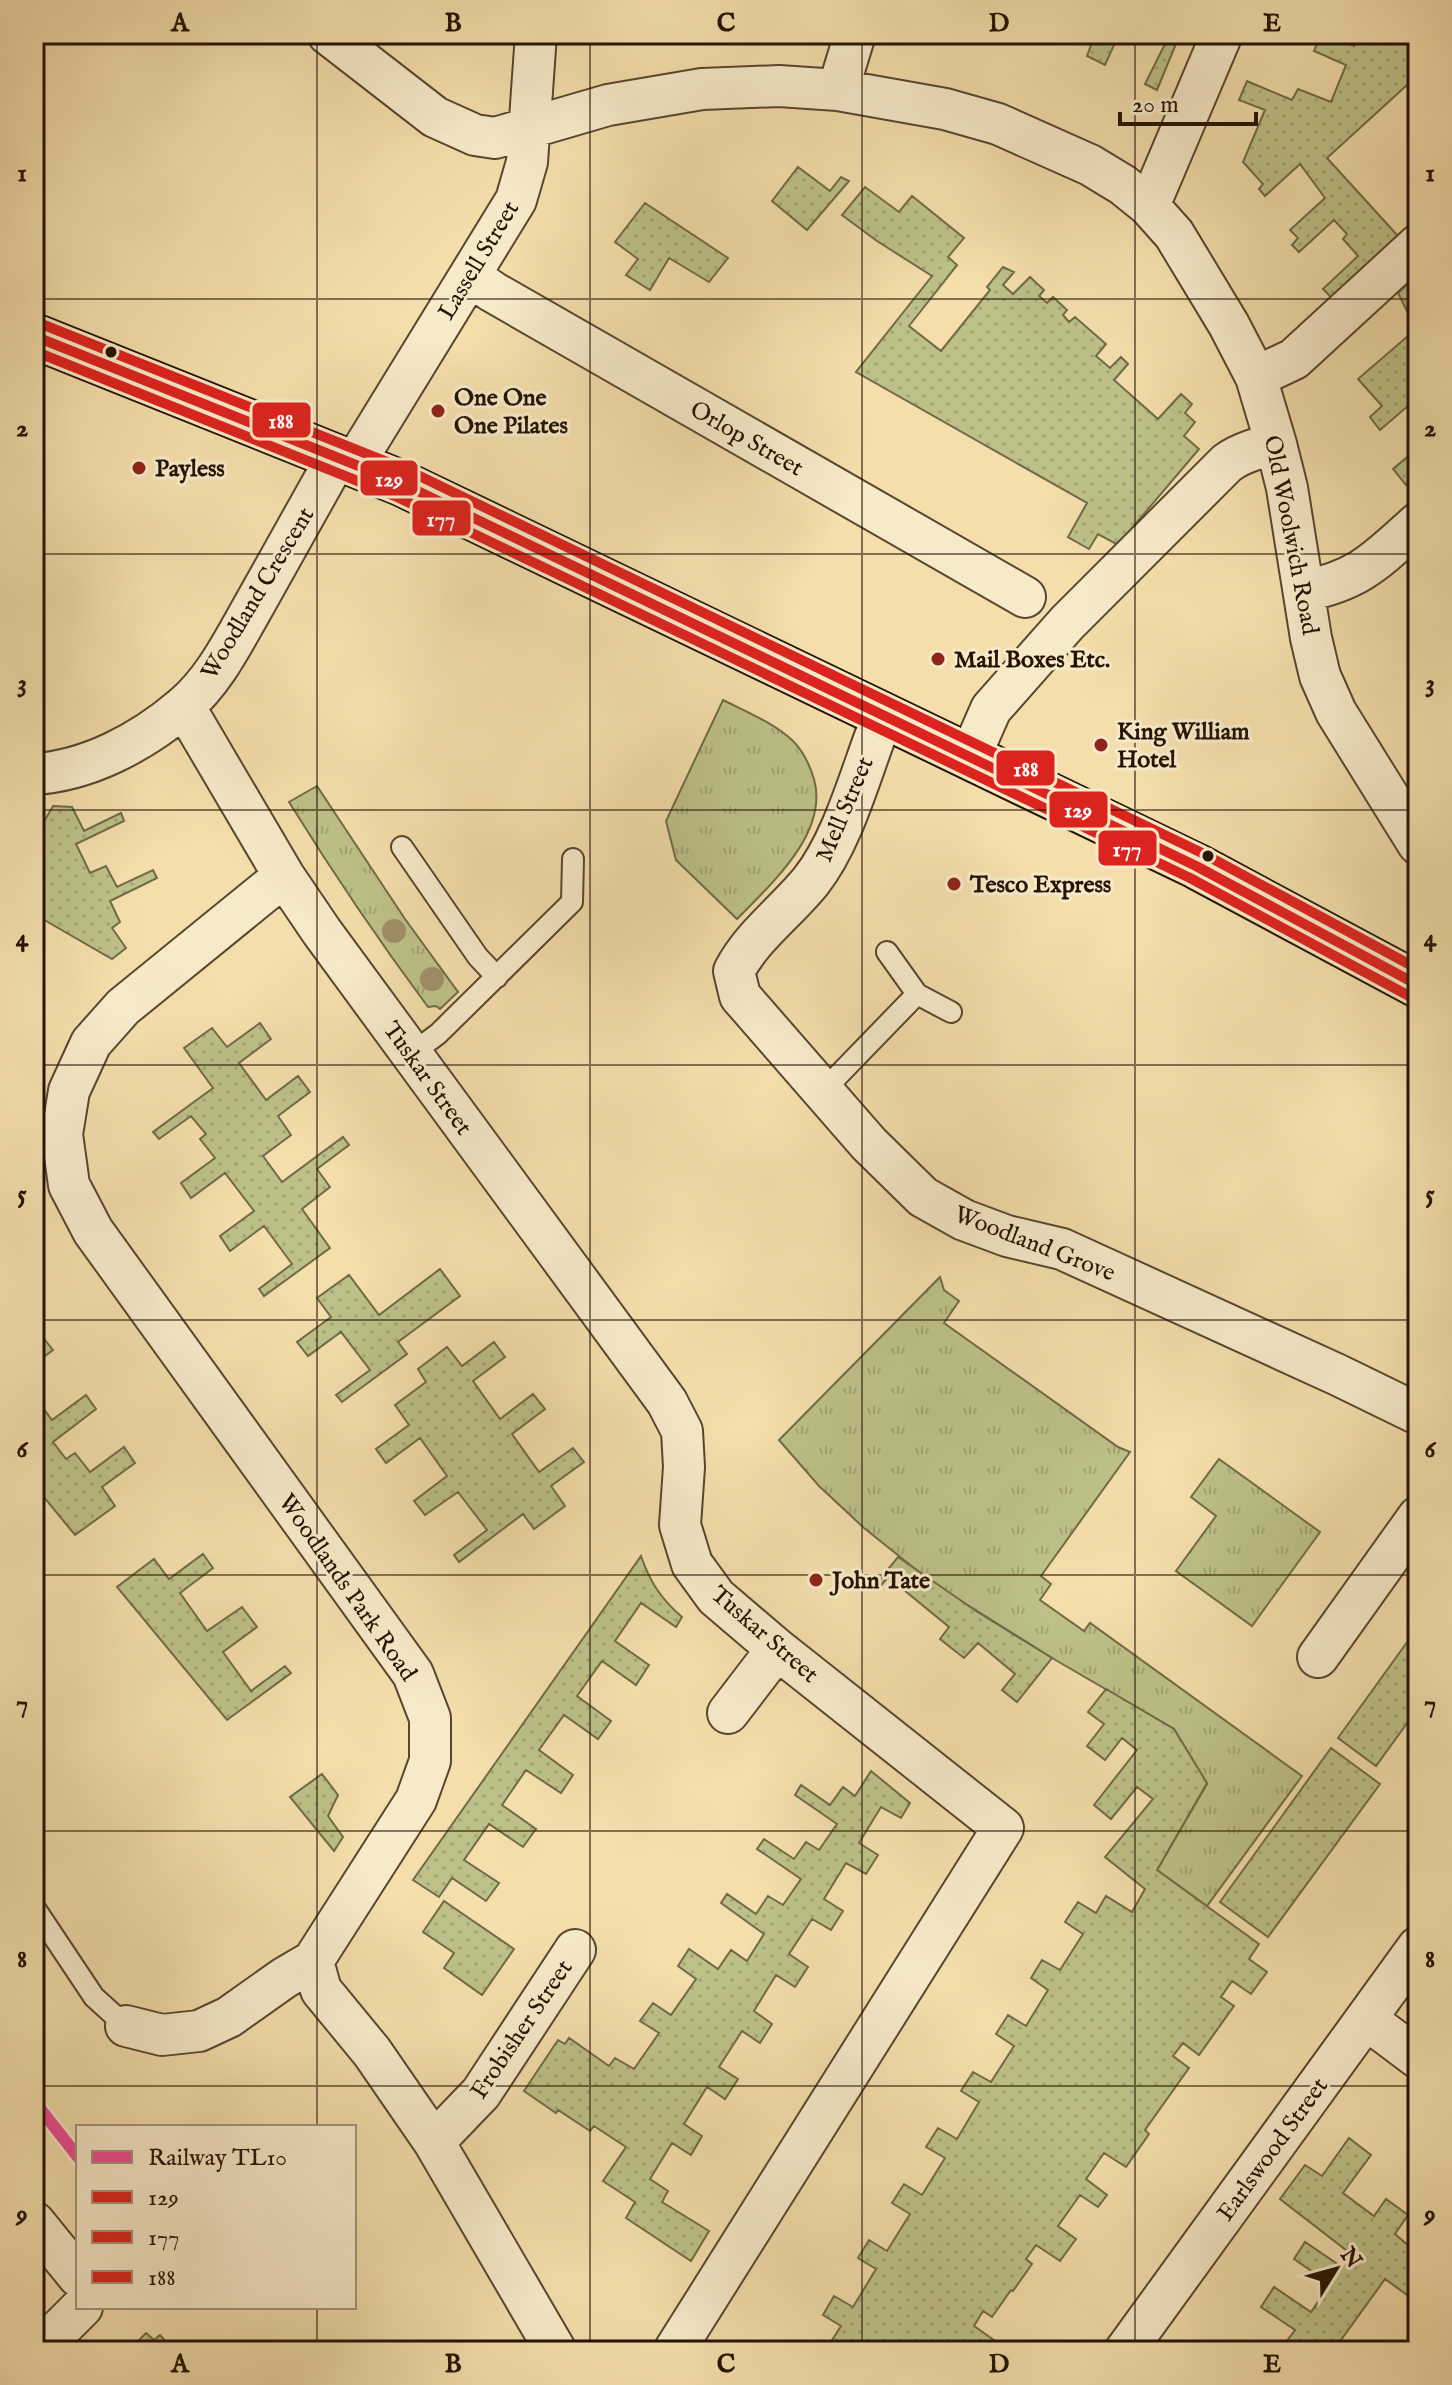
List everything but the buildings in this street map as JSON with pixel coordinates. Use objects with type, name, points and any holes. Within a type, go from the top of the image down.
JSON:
[{"type":"main road","points":[[34,336],[401,483],[1196,866],[1418,985]]},
{"type":"street","name":"Old Woolwich Road","points":[[328,34],[435,117],[475,135],[495,138],[608,105],[702,89],[779,86],[838,90],[945,109],[998,124],[1090,165],[1123,185],[1149,206],[1174,234],[1256,377],[1287,488],[1320,676],[1336,712],[1418,844]]},
{"type":"street","name":"Lassell Street","points":[[345,460],[470,276],[516,200],[527,162],[536,34]]},
{"type":"street","points":[[838,90],[855,34]]},
{"type":"street","points":[[1149,206],[1222,34]]},
{"type":"street","points":[[1256,377],[1294,359],[1418,245]]},
{"type":"street","name":"Orlop Street","points":[[470,276],[1025,597]]},
{"type":"street","points":[[970,757],[991,709],[1067,623],[1227,463],[1244,453],[1276,444]]},
{"type":"street","name":"Woodland Crescent","points":[[34,774],[50,773],[102,759],[144,736],[184,706],[219,665],[345,460]]},
{"type":"street","points":[[1304,591],[1353,576],[1374,562],[1418,523]]},
{"type":"street","name":"Tuskar Street","points":[[184,706],[284,876],[322,932],[667,1402],[682,1431],[684,1467],[680,1525],[692,1564],[716,1597],[1003,1828],[674,2351]]},
{"type":"street","name":"Mell Street","points":[[734,971],[744,952],[811,881],[833,846],[883,716]]},
{"type":"street","name":"Woodlands Park Road","points":[[284,876],[123,1007],[91,1043],[69,1091],[62,1134],[69,1185],[93,1231],[413,1674],[430,1718],[430,1761],[416,1800],[313,1961]]},
{"type":"street","name":"Woodland Grove","points":[[734,971],[740,996],[869,1144],[923,1197],[964,1220],[1007,1236],[1062,1249],[1418,1414]]},
{"type":"street","points":[[1318,1657],[1418,1517]]},
{"type":"street","points":[[728,1713],[777,1649]]},
{"type":"street","name":"Earlswood Street","points":[[1125,2351],[1418,1947]]},
{"type":"street","name":"Frobisher Street","points":[[434,2142],[481,2093],[575,1950]]},
{"type":"street","points":[[126,2026],[162,2035],[199,2031],[229,2017],[313,1961],[321,1990],[372,2052],[434,2142],[556,2351]]},
{"type":"street","points":[[1366,2019],[1418,2058]]},
{"type":"street","points":[[34,2222],[76,2274]]},
{"type":"street","points":[[38,2351],[80,2309]]},
{"type":"lane","points":[[402,847],[478,957],[497,977]]},
{"type":"lane","points":[[411,1054],[438,1034],[572,902],[573,859]]},
{"type":"lane","points":[[887,952],[917,994],[951,1012]]},
{"type":"lane","points":[[823,1091],[917,994]]},
{"type":"lane","points":[[34,1907],[94,1997],[126,2026]]},
{"type":"green space","points":[[1095,34],[1119,34],[1105,65],[1087,56]]},
{"type":"green space","points":[[1144,34],[1180,34],[1157,90],[1145,84],[1165,44]]},
{"type":"green space","points":[[1321,34],[1354,46],[1360,34],[1418,34],[1418,75],[1327,158],[1398,236],[1331,297],[1323,289],[1358,256],[1343,239],[1347,234],[1334,220],[1299,252],[1292,245],[1298,238],[1290,230],[1325,198],[1300,164],[1265,196],[1259,189],[1263,184],[1243,162],[1265,110],[1239,100],[1247,81],[1292,100],[1298,89],[1331,102],[1346,65],[1314,51]]},
{"type":"green space","points":[[798,167],[830,191],[841,177],[849,181],[807,230],[772,201]]},
{"type":"green space","points":[[865,187],[899,212],[912,196],[964,238],[948,257],[957,265],[909,326],[941,351],[990,290],[987,287],[1003,267],[1014,272],[1003,285],[1013,294],[1030,277],[1044,290],[1039,296],[1047,303],[1053,297],[1067,310],[1063,315],[1069,322],[1075,317],[1106,344],[1096,356],[1110,368],[1121,357],[1128,364],[1114,380],[1158,419],[1181,394],[1192,404],[1185,413],[1195,422],[1184,436],[1199,449],[1132,528],[1137,532],[1122,547],[1098,534],[1089,549],[1068,537],[1087,503],[856,372],[932,276],[842,215]]},
{"type":"green space","points":[[645,203],[728,258],[709,282],[669,258],[650,290],[626,275],[638,259],[615,242]]},
{"type":"green space","points":[[1418,274],[1418,414],[1409,405],[1380,430],[1370,417],[1382,406],[1358,379],[1416,329],[1398,293]]},
{"type":"green space","points":[[1418,448],[1418,473],[1406,485],[1393,469]]},
{"type":"green space","points":[[723,700],[769,723],[793,741],[803,754],[814,779],[816,799],[813,819],[794,856],[737,919],[676,860],[666,821]]},
{"type":"green space","points":[[317,786],[405,919],[458,992],[440,1009],[428,1007],[322,855],[289,802]]},
{"type":"green space","points":[[53,806],[72,807],[84,831],[121,813],[124,821],[76,844],[90,873],[106,866],[117,887],[153,870],[157,878],[110,901],[120,922],[112,928],[126,948],[112,959],[34,914],[34,839]]},
{"type":"green space","points":[[260,1023],[271,1039],[239,1063],[266,1100],[298,1076],[310,1092],[278,1116],[291,1135],[263,1156],[282,1182],[343,1137],[349,1145],[317,1169],[330,1187],[302,1209],[330,1248],[264,1296],[259,1289],[292,1264],[264,1226],[230,1251],[220,1236],[254,1211],[225,1173],[191,1198],[181,1183],[215,1158],[200,1139],[206,1134],[191,1116],[159,1139],[153,1132],[213,1088],[184,1048],[212,1028],[227,1047]]},
{"type":"green space","points":[[440,1269],[460,1296],[398,1342],[407,1354],[342,1402],[336,1395],[370,1370],[341,1332],[308,1356],[297,1342],[331,1317],[317,1298],[349,1275],[379,1315]]},
{"type":"green space","points":[[940,1277],[944,1290],[959,1301],[944,1323],[1118,1447],[1130,1452],[1041,1576],[1051,1584],[1040,1600],[1084,1631],[1090,1623],[1302,1776],[1207,1906],[1157,1870],[1207,1784],[1174,1729],[934,1584],[864,1528],[819,1486],[779,1440]]},
{"type":"green space","points":[[41,1335],[53,1350],[34,1364],[34,1340]]},
{"type":"green space","points":[[494,1342],[505,1357],[473,1381],[500,1419],[533,1394],[545,1409],[512,1434],[539,1472],[573,1448],[584,1462],[551,1486],[565,1506],[534,1529],[523,1514],[459,1562],[454,1555],[487,1530],[458,1492],[425,1515],[414,1501],[447,1476],[420,1438],[386,1463],[376,1449],[409,1425],[395,1405],[426,1382],[418,1369],[447,1347],[462,1366]]},
{"type":"green space","points":[[86,1395],[96,1409],[53,1442],[66,1459],[75,1453],[90,1472],[124,1447],[135,1463],[102,1487],[115,1506],[75,1535],[34,1485],[34,1396],[52,1420]]},
{"type":"green space","points":[[1219,1459],[1320,1532],[1252,1626],[1176,1571],[1216,1516],[1191,1497]]},
{"type":"green space","points":[[203,1554],[213,1568],[180,1593],[207,1631],[242,1607],[257,1627],[223,1652],[251,1691],[285,1666],[291,1673],[227,1720],[117,1587],[154,1559],[169,1579]]},
{"type":"green space","points":[[641,1556],[657,1590],[682,1617],[676,1627],[641,1603],[615,1641],[649,1665],[636,1685],[602,1661],[577,1696],[611,1721],[598,1739],[564,1715],[539,1750],[573,1775],[561,1793],[526,1770],[502,1805],[536,1829],[523,1847],[489,1824],[464,1860],[499,1883],[486,1901],[452,1878],[439,1897],[413,1880]]},
{"type":"green space","points":[[898,1557],[1052,1658],[1017,1702],[1002,1690],[1015,1674],[978,1643],[964,1658],[940,1639],[949,1627],[888,1577],[879,1588],[875,1585]]},
{"type":"green space","points":[[1418,1627],[1418,1708],[1376,1766],[1338,1738]]},
{"type":"green space","points":[[1106,1689],[1174,1729],[1207,1783],[1157,1870],[1259,1944],[1249,1959],[1267,1972],[1251,1994],[1232,1981],[1221,1997],[1234,2006],[1199,2055],[1183,2043],[1173,2056],[1189,2068],[1145,2130],[1149,2134],[1126,2167],[1104,2153],[1086,2179],[1107,2195],[1098,2207],[1080,2195],[1058,2226],[1076,2239],[1060,2261],[1036,2245],[1026,2259],[1032,2264],[1013,2291],[992,2317],[983,2311],[974,2326],[1001,2345],[997,2351],[984,2351],[975,2345],[971,2351],[825,2351],[841,2326],[823,2315],[834,2296],[853,2307],[876,2269],[858,2258],[869,2240],[887,2251],[910,2214],[892,2203],[904,2184],[922,2195],[945,2158],[926,2147],[938,2128],[957,2139],[979,2102],[961,2091],[973,2072],[991,2082],[1014,2046],[996,2034],[1008,2015],[1026,2026],[1048,1990],[1031,1978],[1042,1960],[1060,1970],[1083,1934],[1065,1922],[1078,1902],[1096,1913],[1106,1896],[1132,1912],[1145,1889],[1105,1857],[1153,1799],[1137,1787],[1111,1819],[1094,1805],[1137,1750],[1122,1738],[1105,1760],[1087,1746],[1104,1724],[1088,1712]]},
{"type":"green space","points":[[1331,1748],[1380,1784],[1268,1937],[1220,1902]]},
{"type":"green space","points":[[871,1771],[910,1803],[901,1818],[881,1807],[859,1843],[878,1855],[866,1874],[846,1863],[824,1899],[843,1911],[831,1930],[812,1919],[789,1954],[808,1967],[795,1987],[776,1975],[754,2011],[772,2024],[760,2043],[742,2031],[719,2067],[738,2079],[725,2099],[707,2087],[684,2124],[702,2136],[691,2155],[672,2143],[650,2179],[668,2191],[662,2202],[709,2231],[691,2261],[626,2218],[635,2202],[603,2181],[626,2147],[594,2126],[590,2131],[558,2110],[556,2113],[524,2091],[558,2040],[565,2044],[569,2038],[609,2066],[615,2058],[634,2069],[659,2033],[640,2021],[653,2003],[671,2015],[696,1979],[678,1966],[689,1949],[718,1969],[731,1950],[747,1961],[764,1934],[721,1903],[727,1894],[756,1914],[768,1896],[783,1905],[801,1879],[757,1849],[764,1839],[794,1859],[806,1842],[819,1850],[837,1824],[795,1795],[801,1785],[830,1805],[843,1787],[855,1796]]},
{"type":"green space","points":[[322,1774],[338,1795],[328,1816],[343,1837],[334,1851],[290,1797]]},
{"type":"green space","points":[[444,1901],[514,1949],[482,1995],[444,1968],[454,1953],[423,1932]]},
{"type":"green space","points":[[1349,2138],[1371,2155],[1343,2193],[1374,2216],[1386,2199],[1408,2215],[1395,2234],[1409,2246],[1414,2240],[1418,2242],[1418,2303],[1385,2279],[1333,2351],[1284,2351],[1284,2345],[1295,2330],[1261,2307],[1274,2287],[1311,2312],[1330,2284],[1294,2259],[1305,2242],[1342,2267],[1351,2254],[1280,2199],[1305,2165],[1322,2176]]},
{"type":"green space","points":[[146,2333],[154,2340],[160,2335],[174,2351],[128,2351]]},
{"type":"rail line","name":"TL10","points":[[34,2101],[76,2154]]},
{"type":"transit line","name":"188","points":[[39,323],[407,470],[1202,853],[1418,969]]},
{"type":"transit line","name":"129","points":[[34,336],[401,483],[1196,866],[1418,985]]},
{"type":"transit line","name":"177","points":[[34,351],[395,496],[1190,878],[1411,997]]},
{"type":"place","name":"One One One Pilates","points":[[438,411]]},
{"type":"place","name":"Payless","points":[[139,468]]},
{"type":"place","name":"Mail Boxes Etc.","points":[[938,659]]},
{"type":"place","name":"King William Hotel","points":[[1101,745]]},
{"type":"place","name":"Tesco Express","points":[[954,884]]},
{"type":"place","name":"John Tate","points":[[816,1580]]}]
